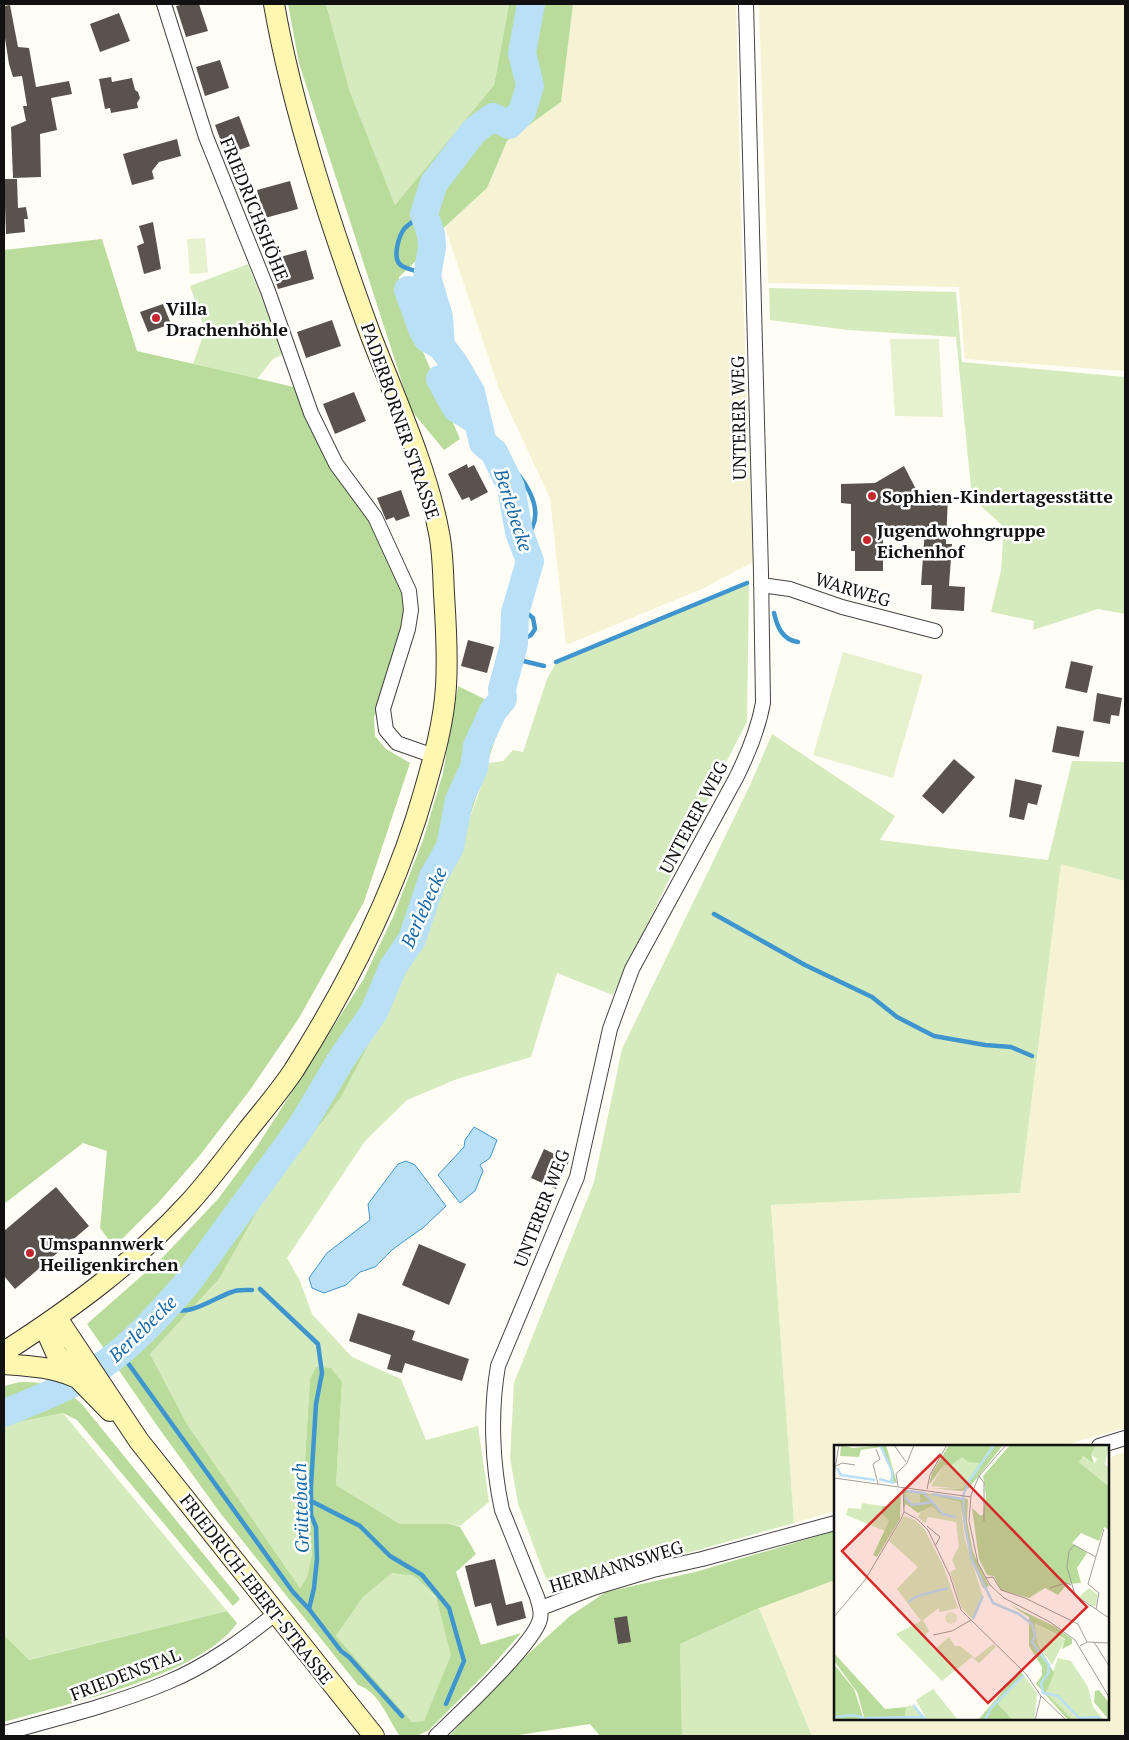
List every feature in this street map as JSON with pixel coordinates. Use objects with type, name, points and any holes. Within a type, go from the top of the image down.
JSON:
[{"type":"main road","name":"PADERBORNER STRASSE","points":[[4,1352],[51,1322],[123,1267],[189,1204],[292,1073],[347,980],[369,936],[393,882],[416,820],[434,756],[446,688],[447,638],[439,533],[410,439],[352,283],[326,202],[279,34],[274,4]]},
{"type":"main road","name":"FRIEDRICH-EBERT-STRASSE","points":[[51,1322],[82,1355],[99,1390],[275,1614],[374,1736]]},
{"type":"main road","name":"FRIEDRICH-EBERT-STRASSE","points":[[51,1322],[56,1353],[67,1371],[99,1390]]},
{"type":"main road","points":[[4,1364],[67,1371]]},
{"type":"street","name":"FRIEDRICHSHÖHE","points":[[164,4],[206,138],[265,284],[312,413],[336,464],[375,517],[409,591],[411,610],[408,629],[382,710],[386,730],[397,744],[434,756]]},
{"type":"street","name":"UNTERER WEG","points":[[540,1608],[502,1510],[499,1496],[494,1458],[494,1386],[498,1366],[577,1177],[610,1029],[632,969],[736,778],[756,731],[762,703],[761,585],[746,4]]},
{"type":"street","name":"WARWEG","points":[[761,585],[790,589],[842,607],[935,631]]},
{"type":"street","points":[[1103,1445],[1125,1438]]},
{"type":"street","name":"HERMANNSWEG","points":[[436,1736],[464,1710],[535,1632],[540,1620],[540,1608],[596,1587],[653,1570],[702,1559],[834,1522]]},
{"type":"street","name":"FRIEDENSTAL","points":[[4,1734],[63,1717],[169,1682],[218,1655],[275,1614]]},
{"type":"shaded area","points":[[573,4],[736,4],[743,290],[753,562],[702,589],[566,645],[550,498],[499,389],[445,227],[487,188],[507,141],[561,102]]},
{"type":"shaded area","points":[[1125,4],[1125,371],[965,359],[959,287],[768,283],[759,5]]},
{"type":"shaded area","points":[[1061,863],[1125,881],[1125,1428],[1066,1445],[834,1445],[834,1511],[794,1523],[771,1205],[1020,1193]]},
{"type":"shaded area","points":[[1125,1452],[1125,1736],[812,1736],[759,1608],[834,1580],[834,1720],[1109,1720],[1109,1458]]},
{"type":"green space","points":[[288,4],[326,4],[350,92],[395,205],[494,85],[509,4],[573,4],[561,102],[507,141],[487,188],[423,247],[417,260],[399,277],[401,300],[460,439],[444,450],[411,410],[299,63]]},
{"type":"green space","points":[[326,4],[509,4],[494,85],[395,205],[350,92]]},
{"type":"green space","points":[[205,238],[208,273],[190,274],[187,239]]},
{"type":"green space","points":[[102,239],[137,351],[294,387],[336,466],[380,532],[410,590],[417,622],[374,717],[375,736],[386,749],[410,763],[364,902],[299,1018],[250,1090],[200,1155],[159,1202],[114,1247],[100,1228],[107,1151],[83,1143],[4,1204],[4,250]]},
{"type":"green space","points":[[248,264],[284,354],[273,359],[257,379],[193,364],[205,330],[190,286]]},
{"type":"green space","points":[[769,288],[956,292],[962,362],[1125,377],[1125,614],[1098,609],[1033,630],[1034,621],[991,612],[1001,570],[1004,527],[972,498],[956,337],[848,330],[770,320]]},
{"type":"green space","points":[[890,339],[939,339],[943,417],[895,416]]},
{"type":"green space","points":[[749,580],[747,722],[613,995],[557,973],[531,1057],[457,1079],[407,1100],[365,1141],[287,1258],[300,1281],[312,1314],[352,1357],[401,1379],[426,1440],[478,1426],[489,1502],[460,1526],[450,1524],[400,1524],[336,1485],[342,1382],[310,1379],[304,1476],[305,1513],[312,1554],[307,1577],[300,1588],[187,1424],[150,1354],[219,1279],[270,1189],[376,1028],[409,967],[462,841],[489,763],[503,761],[513,750],[523,752],[547,679],[558,659]]},
{"type":"green space","points":[[843,652],[923,675],[893,778],[813,755]]},
{"type":"green space","points":[[458,686],[505,709],[462,841],[409,967],[341,1097],[270,1189],[219,1279],[150,1354],[187,1424],[300,1588],[307,1577],[312,1554],[305,1513],[304,1476],[310,1379],[316,1367],[331,1368],[342,1382],[336,1485],[400,1524],[450,1524],[460,1527],[476,1554],[456,1572],[481,1645],[521,1633],[484,1675],[429,1730],[417,1736],[400,1736],[378,1700],[366,1689],[358,1685],[221,1514],[87,1324],[163,1257],[218,1199],[258,1145],[363,980],[393,917],[423,840],[443,773]],"holes":[[[392,1573],[414,1576],[436,1597],[451,1655],[424,1721],[412,1722],[336,1636],[363,1597]]]},
{"type":"green space","points":[[772,734],[895,816],[880,840],[1048,860],[1072,761],[1125,762],[1125,881],[1061,864],[1020,1193],[771,1205],[794,1523],[558,1589],[549,1584],[544,1574],[518,1504],[510,1458],[514,1383],[594,1182],[622,1049],[751,783]]},
{"type":"green space","points":[[20,1382],[53,1386],[81,1403],[240,1599],[233,1606],[77,1420],[63,1413],[4,1425],[4,1386]]},
{"type":"green space","points":[[63,1413],[227,1611],[28,1660],[4,1635],[4,1425]]},
{"type":"green space","points":[[834,1531],[834,1580],[759,1608],[680,1644],[682,1736],[600,1736],[590,1724],[512,1736],[450,1735],[529,1653],[570,1616],[606,1592],[695,1572]]},
{"type":"green space","points":[[392,1573],[414,1576],[436,1598],[452,1655],[424,1721],[412,1722],[336,1636],[363,1597]]},
{"type":"green space","points":[[759,1608],[812,1736],[682,1736],[680,1644]]},
{"type":"green space","points":[[227,1611],[237,1623],[219,1642],[194,1658],[164,1673],[95,1697],[4,1722],[4,1635],[29,1660]]},
{"type":"water","points":[[474,1127],[497,1140],[490,1158],[480,1165],[483,1171],[475,1191],[460,1203],[438,1175],[464,1147],[465,1140]]},
{"type":"water","points":[[406,1161],[415,1165],[446,1206],[424,1227],[393,1249],[375,1267],[360,1272],[346,1285],[324,1293],[312,1288],[309,1278],[327,1253],[370,1220],[368,1204],[398,1164]]},
{"type":"building","points":[[199,4],[208,31],[186,37],[176,6]]},
{"type":"building","points":[[10,5],[18,47],[29,48],[36,87],[69,81],[72,94],[51,98],[57,130],[40,134],[41,177],[13,178],[11,127],[26,121],[23,106],[27,106],[22,76],[13,77],[9,64],[4,32],[4,6]]},
{"type":"building","points":[[119,13],[130,41],[100,52],[90,24]]},
{"type":"building","points":[[220,60],[229,88],[205,96],[196,67]]},
{"type":"building","points":[[111,77],[112,82],[132,78],[135,90],[140,98],[137,103],[138,108],[111,113],[110,108],[105,109],[99,79]]},
{"type":"building","points":[[239,116],[250,146],[226,155],[215,125]]},
{"type":"building","points":[[177,139],[181,156],[159,162],[152,171],[154,179],[132,185],[123,154]]},
{"type":"building","points":[[4,179],[17,179],[18,208],[26,207],[28,219],[24,219],[25,232],[6,234]]},
{"type":"building","points":[[290,181],[298,209],[265,218],[257,190]]},
{"type":"building","points":[[153,222],[161,269],[144,274],[137,246],[144,243],[139,226]]},
{"type":"building","points":[[306,250],[314,279],[278,289],[269,260]]},
{"type":"building","name":"Villa Drachenhöhle","points":[[163,304],[171,324],[148,332],[140,312]]},
{"type":"building","points":[[332,320],[341,346],[306,358],[297,332]]},
{"type":"building","points":[[354,392],[366,421],[335,434],[323,404]]},
{"type":"building","points":[[467,464],[468,468],[474,465],[488,492],[471,501],[469,497],[462,500],[448,474]]},
{"type":"building","points":[[904,466],[918,493],[948,495],[946,544],[952,544],[949,586],[965,587],[964,611],[931,609],[932,585],[921,585],[925,529],[883,529],[883,571],[855,571],[855,551],[851,551],[851,504],[841,503],[841,484],[875,483]]},
{"type":"building","points":[[401,490],[410,516],[396,521],[394,517],[386,520],[377,498]]},
{"type":"building","points":[[468,640],[494,647],[487,673],[461,666]]},
{"type":"building","points":[[1071,661],[1093,666],[1087,693],[1065,688]]},
{"type":"building","points":[[1097,693],[1122,698],[1119,716],[1111,715],[1110,724],[1093,721]]},
{"type":"building","points":[[1057,726],[1084,731],[1079,757],[1052,752]]},
{"type":"building","points":[[954,759],[975,777],[943,814],[922,796]]},
{"type":"building","points":[[1015,779],[1042,785],[1037,805],[1028,803],[1024,820],[1009,817]]},
{"type":"building","points":[[544,1149],[569,1161],[556,1189],[531,1178]]},
{"type":"building","name":"Umspannwerk Heiligenkirchen","points":[[56,1187],[89,1226],[15,1289],[4,1276],[4,1231]]},
{"type":"building","points":[[419,1244],[466,1264],[449,1305],[402,1285]]},
{"type":"building","points":[[358,1313],[415,1331],[412,1340],[469,1359],[462,1381],[405,1363],[402,1373],[387,1369],[391,1355],[349,1341]]},
{"type":"building","points":[[495,1559],[506,1605],[522,1601],[526,1618],[497,1626],[491,1603],[475,1607],[465,1566]]},
{"type":"building","points":[[627,1616],[631,1642],[618,1644],[614,1618]]},
{"type":"waterway","name":"Berlebecke","points":[[4,1413],[65,1387],[100,1367],[124,1349],[188,1282],[301,1127],[342,1058],[374,1012],[393,967],[412,939],[433,877],[450,847],[459,800],[474,768],[477,746],[493,711],[503,699],[502,689],[514,644],[515,613],[530,561],[519,532],[511,487],[494,452],[483,443],[471,392],[454,363],[441,346],[439,317],[427,277],[432,247],[431,234],[424,214],[434,183],[474,131],[493,117],[509,125],[522,112],[530,86],[522,53],[531,4]]},
{"type":"waterway","name":"Berlebecke","points":[[424,214],[404,229],[398,242],[396,254],[402,266],[427,277]]},
{"type":"waterway","points":[[408,290],[427,338],[441,346]]},
{"type":"waterway","points":[[440,379],[456,408],[477,421]]},
{"type":"waterway","points":[[494,452],[522,480],[530,492],[534,504],[535,517],[532,529],[523,540]]},
{"type":"waterway","points":[[556,662],[747,583]]},
{"type":"waterway","points":[[514,644],[531,635],[535,629],[533,618],[517,605]]},
{"type":"waterway","points":[[774,613],[781,632],[792,641],[798,642]]},
{"type":"waterway","points":[[511,658],[544,666]]},
{"type":"waterway","points":[[714,914],[805,965],[872,997],[897,1017],[934,1036],[985,1045],[1011,1047],[1032,1056]]},
{"type":"waterway","name":"Grüttebach","points":[[260,1289],[318,1344],[322,1373],[316,1404],[311,1486],[311,1515],[316,1527],[317,1559],[314,1588],[309,1609],[341,1651],[349,1657],[402,1716]]},
{"type":"waterway","name":"Grüttebach","points":[[168,1306],[175,1310],[183,1311],[200,1306],[234,1291],[252,1290]]},
{"type":"waterway","points":[[120,1352],[293,1592],[309,1609]]},
{"type":"waterway","points":[[313,1502],[360,1526],[390,1556],[422,1575],[449,1608],[464,1661],[446,1704]]},
{"type":"place","name":"Villa Drachenhöhle","points":[[156,318]]},
{"type":"place","name":"Sophien-Kindertagesstätte","points":[[872,496]]},
{"type":"place","name":"Jugendwohngruppe Eichenhof","points":[[867,540]]},
{"type":"place","name":"Umspannwerk Heiligenkirchen","points":[[30,1253]]}]
